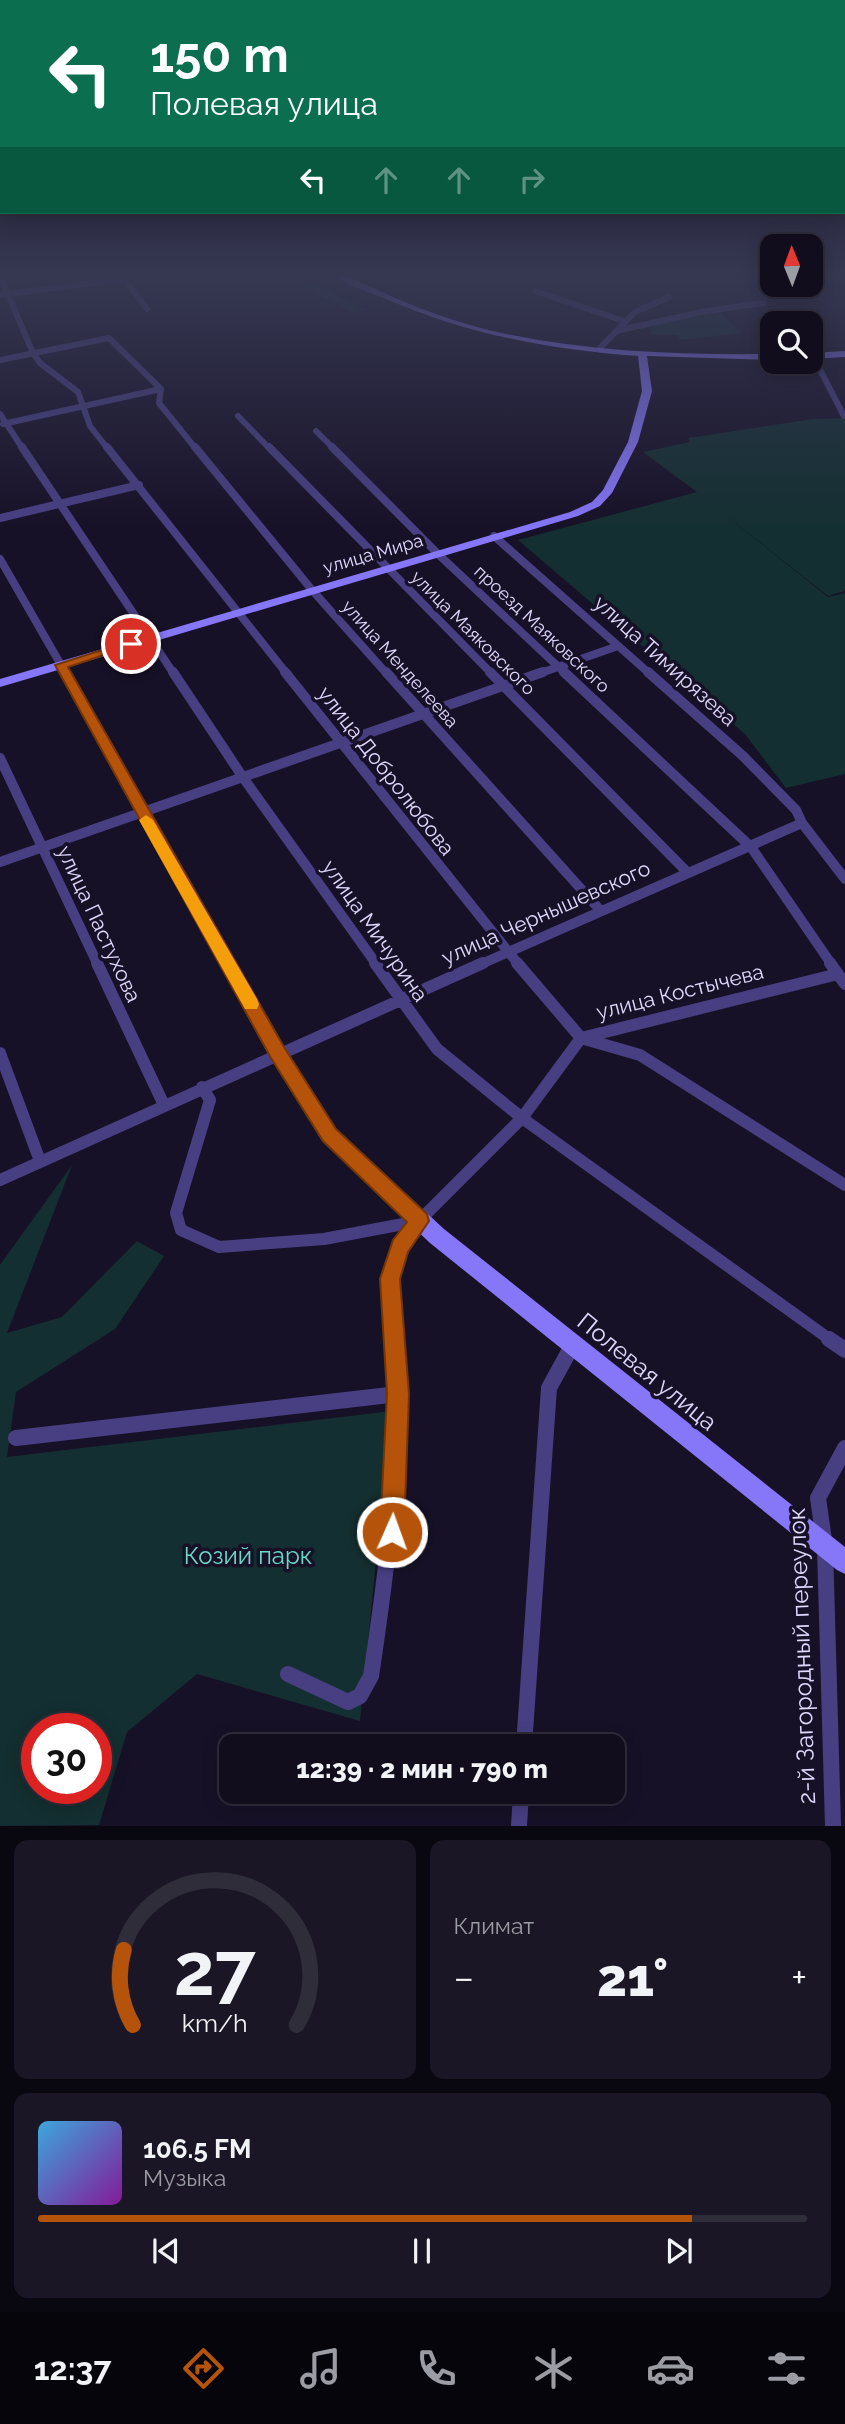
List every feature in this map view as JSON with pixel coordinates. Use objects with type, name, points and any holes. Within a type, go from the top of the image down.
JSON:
[{"type":"main road","name":"улица Мира","points":[[0,683],[574,514],[596,504],[618,476],[643,414],[647,391],[643,359]]},
{"type":"main road","name":"Полевая улица","points":[[61,665],[278,1053],[330,1135],[419,1221],[845,1562]]},
{"type":"street","name":"улица Добролюбова","points":[[37,359],[78,392],[90,426],[507,951],[581,1038]]},
{"type":"street","name":"улица Менделеева","points":[[131,359],[161,389],[159,402],[166,412],[312,590],[600,910]]},
{"type":"street","points":[[822,374],[844,416]]},
{"type":"street","points":[[2,421],[82,409],[161,389]]},
{"type":"street","name":"улица Маяковского","points":[[238,416],[385,569],[504,685],[687,872]]},
{"type":"street","name":"улица Мичурина","points":[[2,421],[152,638],[243,776],[437,1049],[522,1118],[845,1350]]},
{"type":"street","name":"проезд Маяковского","points":[[316,431],[438,554],[561,666],[751,847]]},
{"type":"street","points":[[0,518],[139,485]]},
{"type":"street","name":"улица Тимирязева","points":[[494,536],[743,756],[796,810],[802,823],[845,879]]},
{"type":"street","points":[[0,559],[61,665]]},
{"type":"street","points":[[0,862],[618,646]]},
{"type":"street","name":"улица Пастухова","points":[[0,758],[164,1105]]},
{"type":"street","name":"улица Чернышевского","points":[[0,1180],[399,999],[802,823]]},
{"type":"street","points":[[751,847],[841,979]]},
{"type":"street","name":"улица Костычева","points":[[419,1221],[522,1118],[581,1038],[841,979]]},
{"type":"street","points":[[581,1038],[640,1055],[845,1185]]},
{"type":"street","points":[[0,1053],[40,1161]]},
{"type":"street","points":[[202,1087],[209,1100],[176,1213],[181,1230],[219,1247],[324,1240],[419,1221]]},
{"type":"street","points":[[288,1674],[348,1702],[360,1696],[371,1676],[392,1532],[398,1394],[390,1279],[400,1247],[419,1221]]},
{"type":"street","points":[[525,1734],[549,1388],[572,1346]]},
{"type":"street","points":[[16,1438],[398,1394]]},
{"type":"street","name":"2-й Загородный переулок","points":[[833,1825],[825,1547],[818,1498],[845,1448]]},
{"type":"street","points":[[519,1825],[520,1804]]},
{"type":"green space","points":[[845,418],[845,591],[828,596],[724,514],[828,597],[845,593],[845,774],[786,788],[745,734],[518,540],[697,492],[643,452],[690,442],[688,438],[813,419]]},
{"type":"green space","name":"Козий парк","points":[[72,1165],[7,1333],[62,1317],[137,1241],[164,1256],[115,1329],[16,1392],[7,1457],[391,1411],[360,1721],[197,1674],[127,1732],[112,1782],[112,1713],[21,1713],[21,1804],[105,1804],[99,1825],[0,1826],[0,1265]]},
{"type":"slow traffic","points":[[146,820],[251,1004]]},
{"type":"route","points":[[131,644],[61,665],[278,1053],[330,1135],[419,1221],[400,1247],[390,1279],[398,1394],[392,1532]]}]
